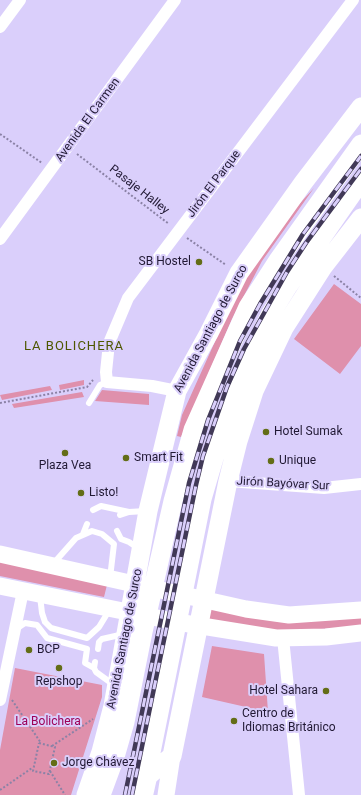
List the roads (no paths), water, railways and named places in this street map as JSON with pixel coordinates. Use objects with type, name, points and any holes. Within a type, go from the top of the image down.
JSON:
[{"type":"main road","name":"Avenida Santiago de Surco","points":[[145,586],[138,511],[177,391],[239,274],[303,183],[361,107]]},
{"type":"main road","name":"Avenida Santiago de Surco","points":[[101,795],[115,757],[125,722],[138,614],[145,586],[173,501],[193,430],[205,398],[248,307],[279,259],[361,143]]},
{"type":"main road","points":[[303,183],[361,143]]},
{"type":"main road","points":[[144,786],[202,499],[214,458],[252,353],[270,315],[288,286],[361,181]]},
{"type":"main road","points":[[166,795],[172,756],[228,481],[238,441],[254,391],[284,328],[323,267],[361,218]]},
{"type":"main road","points":[[0,554],[246,609],[289,615],[361,610]]},
{"type":"main road","points":[[0,586],[198,626],[283,638],[326,638],[361,634]]},
{"type":"main road","name":"Avenida Santiago de Surco","points":[[86,795],[101,752],[113,706],[125,634],[138,614]]},
{"type":"main road","points":[[132,795],[144,786],[172,756]]},
{"type":"street","points":[[0,27],[20,0]]},
{"type":"street","name":"Avenida El Carmen","points":[[0,239],[175,0]]},
{"type":"street","name":"Jirón El Parque","points":[[107,382],[106,372],[109,343],[128,298],[353,0]]},
{"type":"street","points":[[107,382],[145,385],[177,391]]},
{"type":"street","name":"Jirón Bayóvar Sur","points":[[228,481],[324,488],[361,484]]},
{"type":"street","points":[[0,700],[3,679],[16,628],[23,591]]},
{"type":"street","points":[[283,638],[299,795]]},
{"type":"lane","points":[[89,403],[100,385],[107,382]]},
{"type":"lane","points":[[93,510],[101,506],[138,511]]},
{"type":"lane","points":[[120,515],[138,511]]},
{"type":"lane","points":[[83,534],[87,524]]},
{"type":"lane","points":[[52,565],[76,538],[83,534],[92,531],[102,534],[114,544]]},
{"type":"lane","points":[[117,531],[121,539],[130,542],[141,550]]},
{"type":"lane","points":[[110,578],[114,544],[121,539]]},
{"type":"lane","points":[[40,595],[42,613],[46,622],[51,628],[99,642],[107,637],[125,634]]},
{"type":"lane","points":[[86,638],[99,627],[110,609]]},
{"type":"lane","points":[[39,626],[42,613]]},
{"type":"lane","points":[[16,628],[26,623],[39,626],[47,638],[87,649],[85,663],[94,665],[96,672],[116,686]]},
{"type":"lane","points":[[98,649],[99,642]]},
{"type":"railway","points":[[125,795],[189,483],[208,420],[240,341],[260,304],[303,234],[361,156]]},
{"type":"railway","points":[[132,795],[196,485],[203,456],[227,387],[244,349],[287,272],[306,243],[361,169]]},
{"type":"place","name":"SB Hostel","points":[[199,262]]},
{"type":"place","name":"Hotel Sumak","points":[[266,432]]},
{"type":"place","name":"Plaza Vea","points":[[65,453]]},
{"type":"place","name":"Smart Fit","points":[[126,458]]},
{"type":"place","name":"Unique","points":[[271,461]]},
{"type":"place","name":"Listo!","points":[[81,493]]},
{"type":"place","name":"BCP","points":[[29,650]]},
{"type":"place","name":"Repshop","points":[[59,668]]},
{"type":"place","name":"Hotel Sahara","points":[[326,691]]},
{"type":"place","name":"Centro de Idiomas Británico","points":[[234,721]]},
{"type":"place","name":"Jorge Chávez","points":[[54,763]]},
{"type":"district","name":"LA BOLICHERA","points":[[74,347]]},
{"type":"park label","name":"La Bolichera","points":[[48,722]]}]
